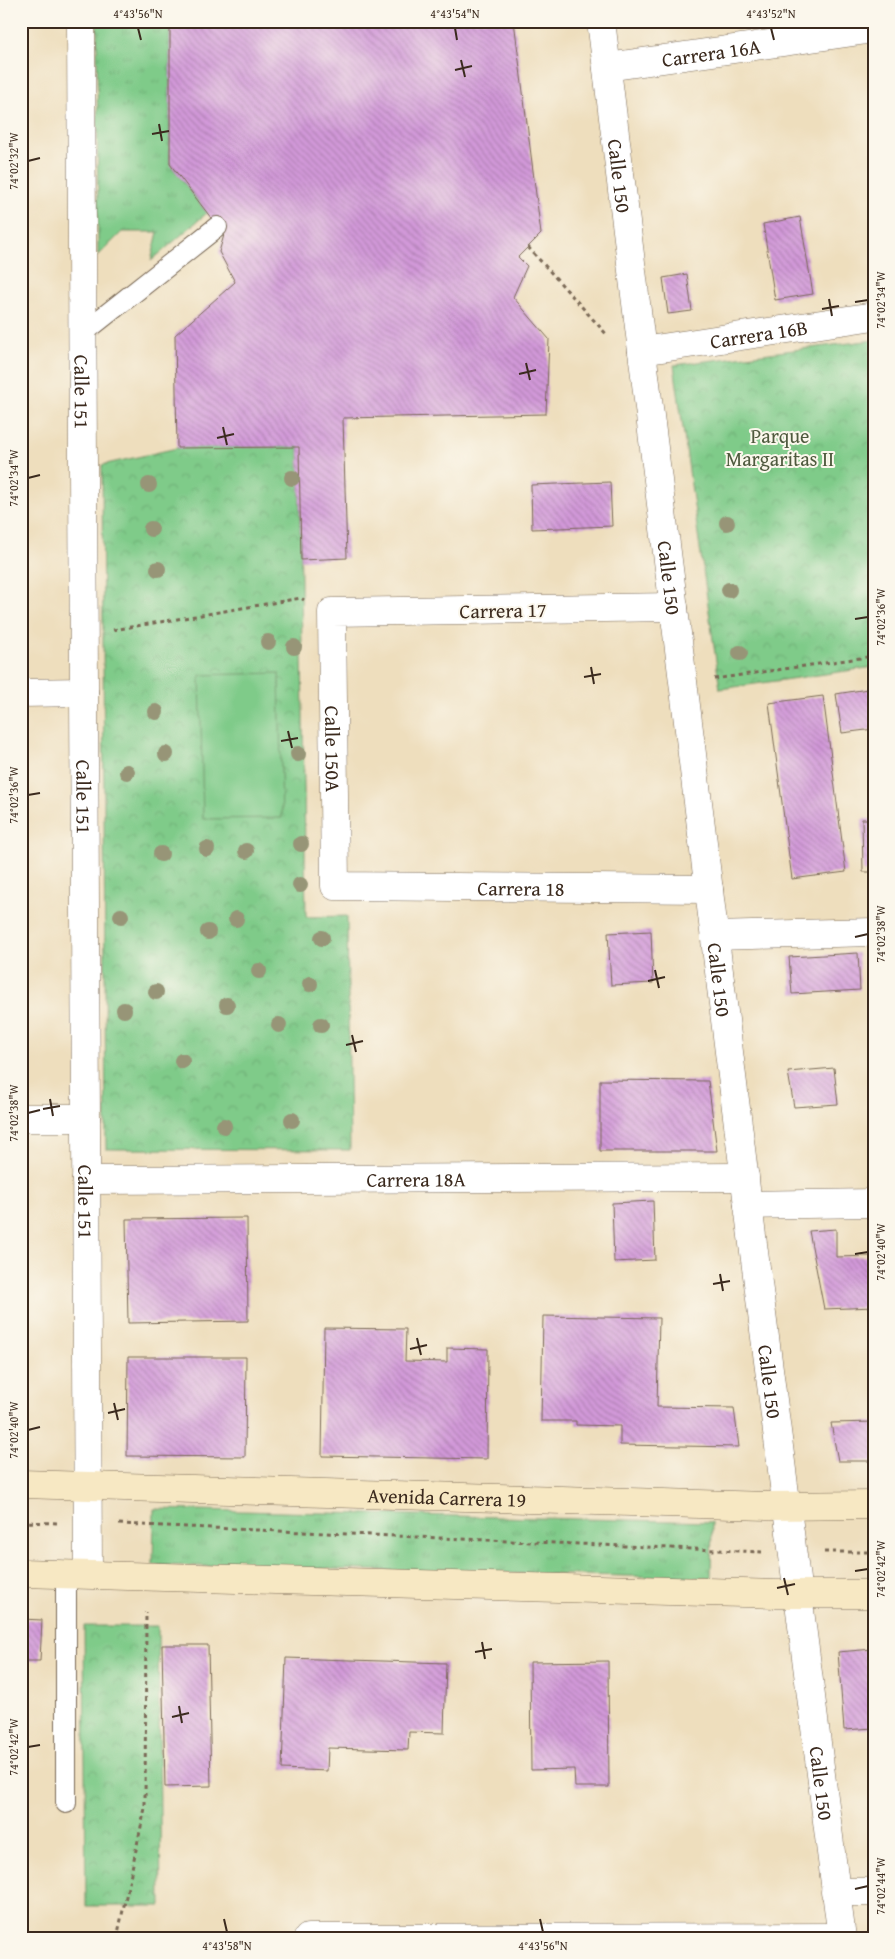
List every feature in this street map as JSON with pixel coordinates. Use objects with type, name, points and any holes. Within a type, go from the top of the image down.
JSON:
[{"type":"main road","name":"Avenida Carrera 19","points":[[21,1484],[786,1507],[874,1506]]},
{"type":"main road","points":[[21,1573],[798,1595],[874,1594]]},
{"type":"street","name":"Calle 151","points":[[77,1574],[88,1523],[81,21]]},
{"type":"street","name":"Calle 150","points":[[601,21],[748,1205],[842,1937]]},
{"type":"street","name":"Carrera 16A","points":[[607,67],[874,29]]},
{"type":"street","name":"Carrera 16B","points":[[642,350],[874,316]]},
{"type":"street","name":"Carrera 17","points":[[332,612],[674,607]]},
{"type":"street","name":"Calle 150A","points":[[332,612],[335,886]]},
{"type":"street","points":[[21,692],[84,692]]},
{"type":"street","name":"Carrera 18","points":[[335,886],[709,889]]},
{"type":"street","points":[[715,936],[874,932]]},
{"type":"street","points":[[21,1118],[86,1118]]},
{"type":"street","name":"Carrera 18A","points":[[86,1180],[745,1177]]},
{"type":"street","points":[[748,1205],[874,1203]]},
{"type":"street","points":[[835,1892],[874,1892]]},
{"type":"street","points":[[308,1938],[842,1937]]},
{"type":"lane","points":[[83,333],[217,227]]},
{"type":"lane","points":[[66,1803],[77,1574]]},
{"type":"path","points":[[528,247],[613,342],[620,342],[642,350]]},
{"type":"path","points":[[104,631],[301,598],[332,612]]},
{"type":"path","points":[[683,684],[874,656]]},
{"type":"path","points":[[21,1522],[88,1523],[771,1552]]},
{"type":"path","points":[[824,1552],[874,1552]]},
{"type":"path","points":[[116,1938],[145,1808],[146,1612]]},
{"type":"green space","points":[[97,21],[170,21],[170,164],[207,213],[151,261],[158,232],[122,232],[98,256]]},
{"type":"green space","name":"Parque Margaritas II","points":[[874,340],[874,667],[720,689],[674,365]]},
{"type":"green space","points":[[299,447],[306,917],[347,916],[350,1150],[106,1149],[102,465],[177,448]]},
{"type":"green space","points":[[279,673],[282,818],[203,819],[200,675]]},
{"type":"green space","points":[[154,1509],[712,1522],[711,1578],[153,1565]]},
{"type":"green space","points":[[84,1626],[158,1626],[161,1906],[86,1906]]},
{"type":"building","points":[[170,21],[514,21],[541,234],[518,257],[527,266],[513,297],[549,339],[546,414],[343,418],[347,558],[301,560],[299,447],[177,448],[175,335],[235,282],[219,252],[224,235],[170,164]]},
{"type":"building","points":[[800,217],[813,294],[775,300],[763,224]]},
{"type":"building","points":[[687,274],[692,311],[668,314],[663,278]]},
{"type":"building","points":[[610,482],[612,526],[532,529],[531,485]]},
{"type":"building","points":[[874,688],[874,729],[842,733],[836,694]]},
{"type":"building","points":[[823,696],[846,872],[792,879],[769,703]]},
{"type":"building","points":[[862,819],[874,819],[874,872],[863,872]]},
{"type":"building","points":[[651,931],[653,983],[611,985],[608,933]]},
{"type":"building","points":[[858,953],[860,990],[792,994],[789,957]]},
{"type":"building","points":[[834,1068],[838,1104],[794,1107],[788,1072]]},
{"type":"building","points":[[600,1080],[708,1081],[717,1151],[600,1151]]},
{"type":"building","points":[[653,1201],[655,1260],[614,1262],[612,1203]]},
{"type":"building","points":[[247,1218],[248,1321],[128,1323],[126,1219]]},
{"type":"building","points":[[836,1229],[836,1257],[874,1256],[874,1307],[824,1309],[809,1231]]},
{"type":"building","points":[[543,1316],[659,1318],[657,1407],[734,1408],[739,1447],[620,1445],[620,1426],[576,1425],[576,1421],[541,1421]]},
{"type":"building","points":[[324,1328],[406,1329],[405,1361],[447,1362],[447,1348],[488,1349],[487,1459],[322,1456]]},
{"type":"building","points":[[128,1357],[246,1357],[245,1457],[127,1456]]},
{"type":"building","points":[[874,1422],[874,1461],[838,1461],[831,1423]]},
{"type":"building","points":[[21,1619],[42,1620],[40,1661],[21,1661]]},
{"type":"building","points":[[162,1645],[208,1645],[211,1786],[165,1787]]},
{"type":"building","points":[[873,1649],[874,1728],[844,1730],[838,1652]]},
{"type":"building","points":[[286,1658],[446,1663],[444,1733],[409,1732],[408,1750],[328,1748],[327,1771],[282,1769]]},
{"type":"building","points":[[608,1661],[609,1787],[575,1787],[574,1769],[531,1770],[530,1662]]}]
